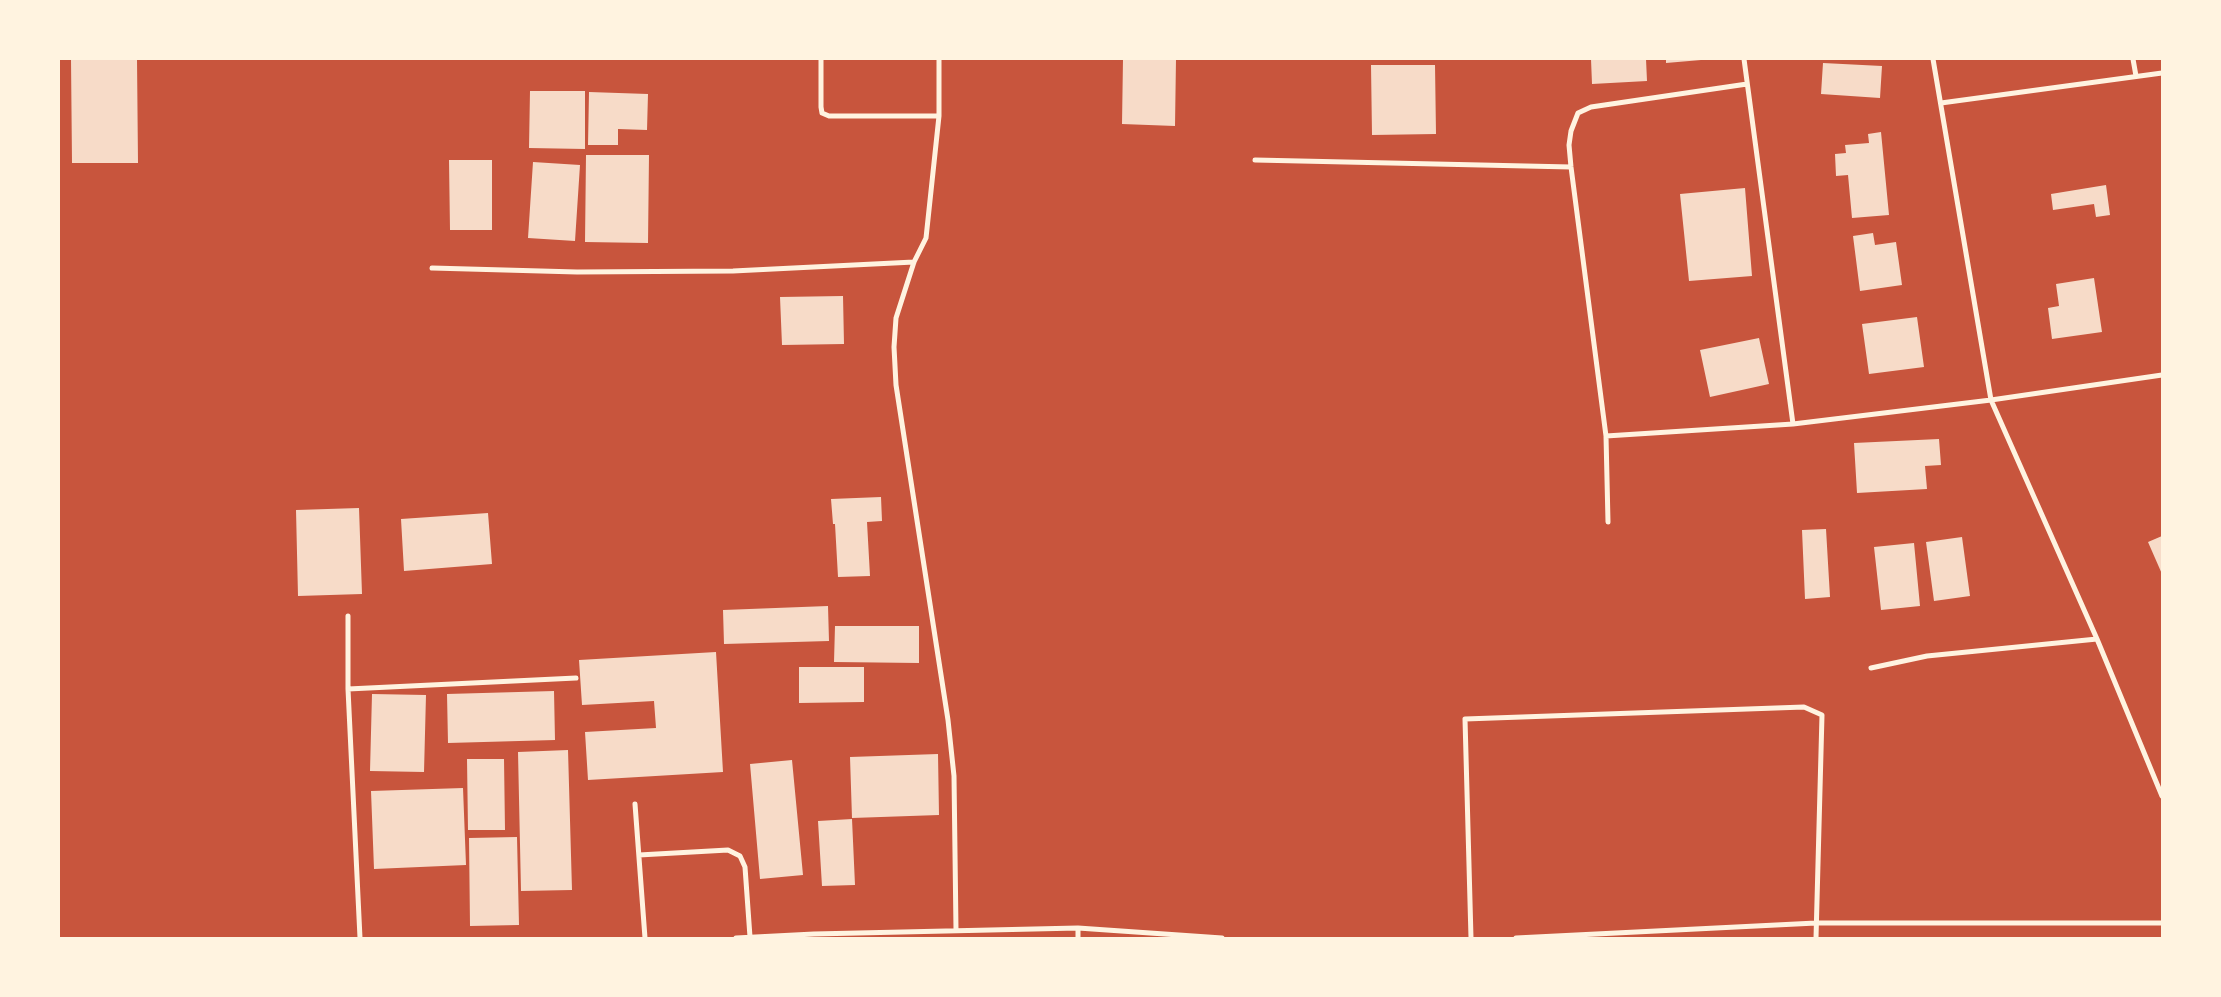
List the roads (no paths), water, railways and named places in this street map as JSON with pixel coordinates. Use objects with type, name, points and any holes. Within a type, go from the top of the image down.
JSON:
[{"type":"street","points":[[821,59],[822,113],[829,116],[939,116]]},
{"type":"street","points":[[939,59],[939,116],[926,238],[914,262],[896,318],[894,347],[896,385],[948,720],[953,766],[956,930]]},
{"type":"street","points":[[1744,59],[1793,424]]},
{"type":"street","points":[[1933,59],[1991,400],[2097,639],[2162,796]]},
{"type":"street","points":[[2133,59],[2136,76]]},
{"type":"street","points":[[1941,103],[2162,73]]},
{"type":"street","points":[[1608,522],[1606,436],[1571,167],[1569,146],[1571,131],[1578,113],[1591,107],[1747,84]]},
{"type":"street","points":[[1254,160],[1571,167]]},
{"type":"street","points":[[432,268],[577,272],[714,271],[914,262]]},
{"type":"street","points":[[1606,436],[1793,424],[1991,400],[2162,376]]},
{"type":"street","points":[[348,616],[348,689],[360,938]]},
{"type":"street","points":[[1871,668],[1927,656],[2097,639]]},
{"type":"street","points":[[348,689],[576,678]]},
{"type":"street","points":[[1471,938],[1465,719],[1804,707],[1822,715],[1816,938]]},
{"type":"street","points":[[635,804],[646,938]]},
{"type":"street","points":[[639,855],[728,850],[740,856],[745,867],[750,937]]},
{"type":"street","points":[[1516,938],[1816,923],[2162,923]]},
{"type":"street","points":[[1078,928],[1078,938]]},
{"type":"street","points":[[736,938],[956,930],[1078,928],[1222,938]]}]
